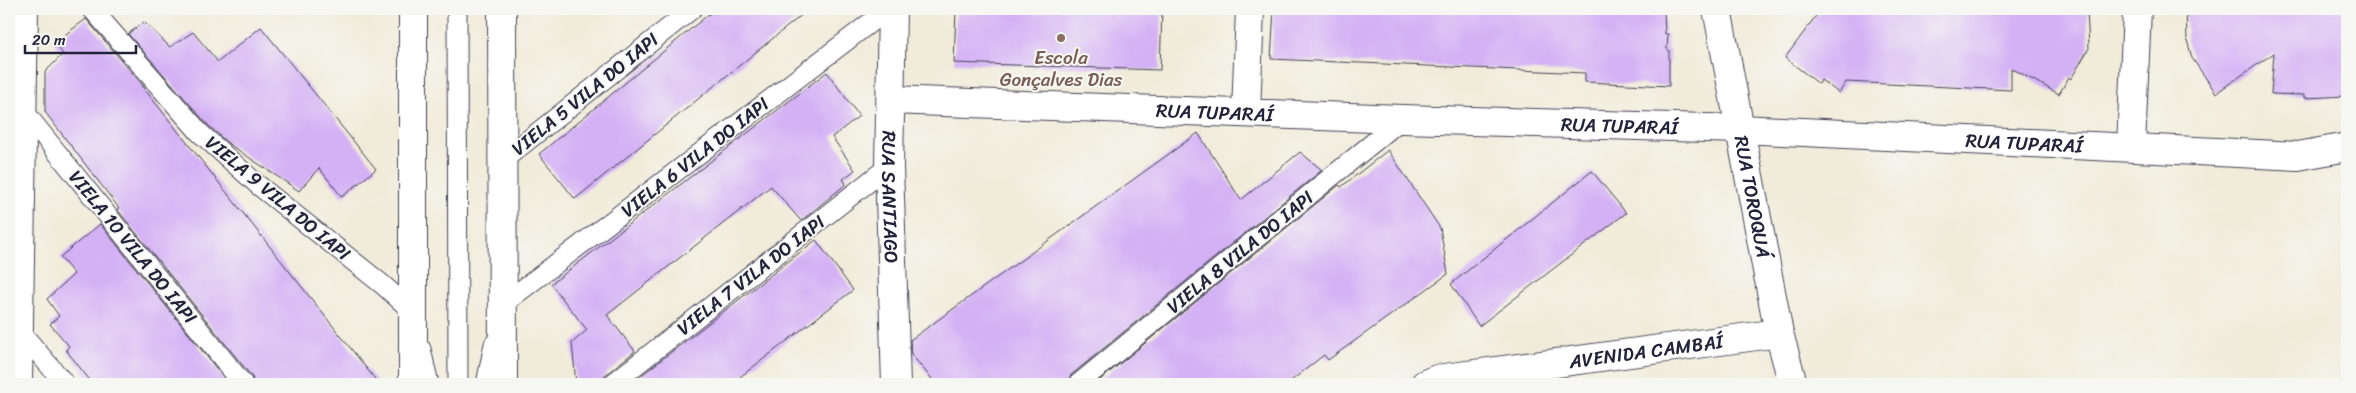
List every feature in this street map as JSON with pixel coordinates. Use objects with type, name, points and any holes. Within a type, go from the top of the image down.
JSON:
[{"type":"street","points":[[18,384],[24,9]]},
{"type":"street","points":[[413,9],[413,384]]},
{"type":"street","points":[[502,9],[502,384]]},
{"type":"street","name":"RUA SANTIAGO","points":[[892,9],[889,166],[896,384]]},
{"type":"street","points":[[1246,113],[1250,9]]},
{"type":"street","name":"RUA TOROQUÁ","points":[[1717,9],[1779,333],[1793,384]]},
{"type":"street","points":[[2130,147],[2137,9]]},
{"type":"street","name":"RUA TUPARAÍ","points":[[891,100],[1402,119],[1741,129],[2298,156],[2347,147]]},
{"type":"street","name":"AVENIDA CAMBAÍ","points":[[1425,384],[1437,379],[1779,333]]},
{"type":"lane","name":"VIELA 9 VILA DO IAPI","points":[[92,9],[200,133],[258,185],[383,285],[413,312]]},
{"type":"lane","points":[[457,9],[458,384]]},
{"type":"lane","name":"VIELA 5 VILA DO IAPI","points":[[502,161],[692,9]]},
{"type":"lane","name":"VIELA 6 VILA DO IAPI","points":[[502,305],[888,9]]},
{"type":"lane","name":"VIELA 10 VILA DO IAPI","points":[[23,110],[243,384]]},
{"type":"lane","name":"VIELA 8 VILA DO IAPI","points":[[1078,384],[1402,119]]},
{"type":"lane","name":"VIELA 7 VILA DO IAPI","points":[[612,384],[889,166]]},
{"type":"lane","points":[[486,384],[502,305]]},
{"type":"lane","points":[[413,312],[429,384]]},
{"type":"lane","points":[[19,330],[64,384]]},
{"type":"building","points":[[715,9],[809,9],[575,199],[539,154]]},
{"type":"building","name":"Escola Gonçalves Dias","points":[[956,9],[1162,9],[1160,70],[954,63]]},
{"type":"building","points":[[1274,9],[1664,9],[1665,34],[1668,34],[1669,86],[1585,82],[1585,73],[1271,59]]},
{"type":"building","points":[[1821,9],[2087,9],[2089,48],[2071,79],[2069,77],[2059,94],[2011,68],[2011,90],[1846,82],[1839,93],[1821,80],[1819,84],[1785,58]]},
{"type":"building","points":[[2186,9],[2347,9],[2347,96],[2305,98],[2305,95],[2271,94],[2274,53],[2216,93],[2192,58],[2187,40]]},
{"type":"building","points":[[86,19],[146,89],[142,86],[379,384],[254,384],[252,377],[117,209],[119,208],[45,112],[45,72],[63,54],[54,43]]},
{"type":"building","points":[[144,22],[170,47],[193,32],[218,62],[261,27],[376,169],[342,197],[319,168],[299,191],[229,144],[208,125],[128,34]]},
{"type":"building","points":[[827,72],[859,116],[832,137],[855,170],[843,179],[846,184],[801,221],[771,186],[607,315],[635,351],[605,375],[601,384],[576,384],[572,343],[587,330],[551,284]]},
{"type":"building","points":[[1198,133],[1241,200],[1300,152],[1322,170],[1071,375],[1067,384],[936,384],[911,354],[910,340]]},
{"type":"building","points":[[1388,150],[1440,228],[1448,274],[1328,360],[1324,355],[1287,384],[1095,384],[1339,185],[1341,187]]},
{"type":"building","points":[[1592,171],[1626,213],[1479,326],[1451,284]]},
{"type":"building","points":[[100,224],[229,384],[93,384],[66,350],[69,346],[50,324],[59,316],[47,299],[74,274],[60,257]]},
{"type":"building","points":[[816,240],[853,290],[731,384],[630,384]]},
{"type":"place","name":"Escola Gonçalves Dias","points":[[1061,38]]}]
